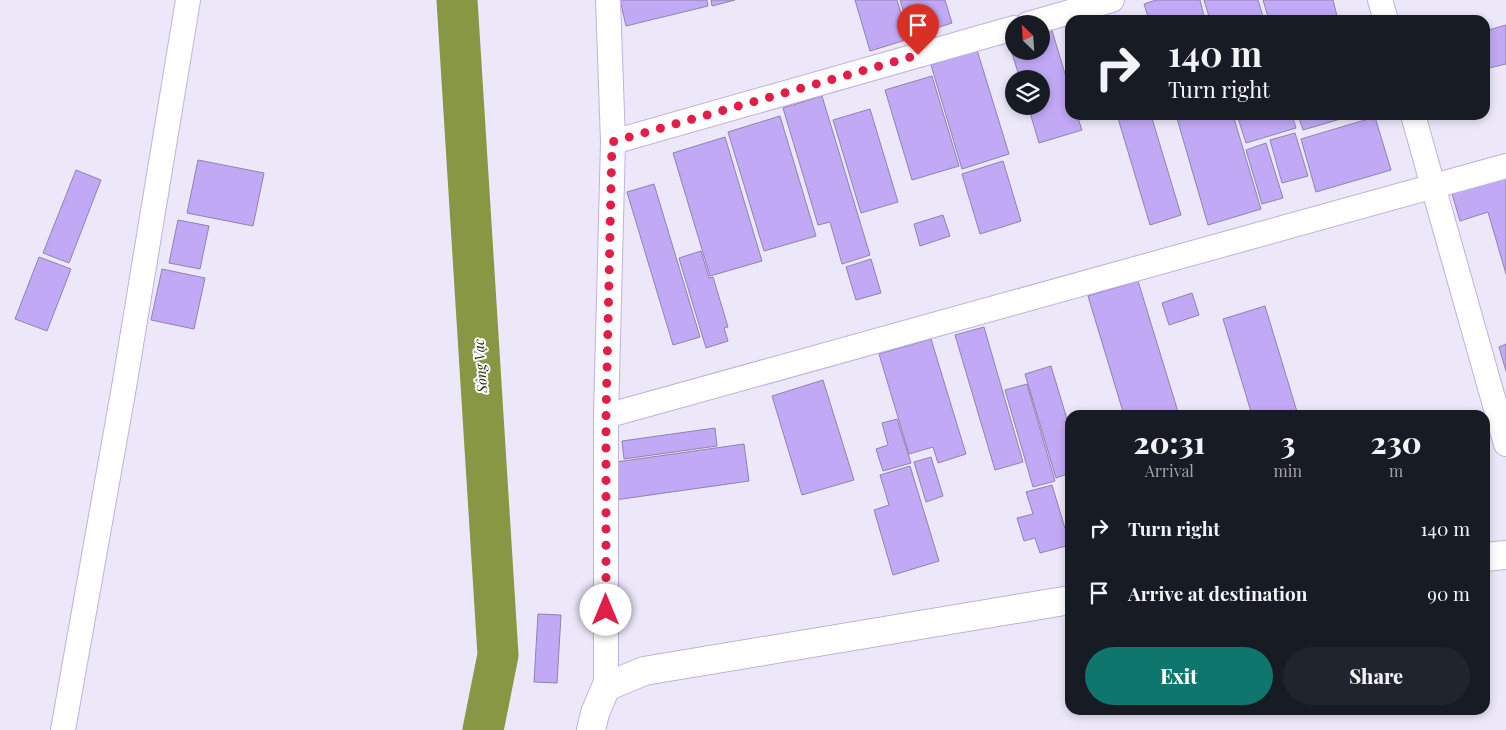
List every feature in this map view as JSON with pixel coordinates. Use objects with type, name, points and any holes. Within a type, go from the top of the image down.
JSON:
[{"type":"street","points":[[63,730],[124,387],[188,0]]},
{"type":"street","points":[[591,730],[595,713],[606,687],[606,416],[612,142],[608,0]]},
{"type":"street","points":[[1050,18],[1112,0]]},
{"type":"street","points":[[1380,0],[1384,15]]},
{"type":"street","points":[[612,142],[1005,31]]},
{"type":"street","points":[[1414,120],[1505,437]]},
{"type":"street","points":[[606,416],[1506,166]]},
{"type":"street","points":[[1490,557],[1506,556]]},
{"type":"street","points":[[606,687],[644,671],[1065,601]]},
{"type":"building","points":[[620,0],[707,0],[708,6],[626,26]]},
{"type":"building","points":[[711,0],[735,0],[712,6]]},
{"type":"building","points":[[855,0],[897,0],[909,39],[870,51]]},
{"type":"building","points":[[900,0],[945,0],[952,23],[911,36]]},
{"type":"building","points":[[1156,0],[1200,0],[1204,15],[1147,15],[1144,4]]},
{"type":"building","points":[[1204,0],[1258,0],[1262,15],[1208,15]]},
{"type":"building","points":[[1263,0],[1333,0],[1337,15],[1268,15]]},
{"type":"building","points":[[1050,24],[1065,74],[1065,120],[1079,120],[1082,130],[1039,143],[1031,115],[1050,115],[1050,70],[1017,70],[1014,60],[1050,60]]},
{"type":"building","points":[[1506,25],[1506,64],[1490,68],[1490,30]]},
{"type":"building","points":[[977,50],[1009,154],[962,169],[931,65]]},
{"type":"building","points":[[932,76],[959,166],[912,180],[885,90]]},
{"type":"building","points":[[822,96],[870,255],[842,264],[830,222],[818,225],[783,108]]},
{"type":"building","points":[[870,109],[898,202],[861,213],[833,120]]},
{"type":"building","points":[[780,116],[816,236],[764,251],[728,132]]},
{"type":"building","points":[[1118,120],[1152,120],[1181,215],[1150,225]]},
{"type":"building","points":[[1177,120],[1234,120],[1261,209],[1208,225]]},
{"type":"building","points":[[1239,120],[1294,120],[1296,128],[1246,143]]},
{"type":"building","points":[[1300,120],[1337,120],[1303,130]]},
{"type":"building","points":[[1365,120],[1376,120],[1391,170],[1316,192],[1301,139]]},
{"type":"building","points":[[1295,133],[1308,176],[1282,183],[1270,140]]},
{"type":"building","points":[[725,137],[762,261],[710,276],[673,153]]},
{"type":"building","points":[[1266,143],[1283,198],[1262,204],[1246,150]]},
{"type":"building","points":[[198,160],[264,173],[253,226],[187,213]]},
{"type":"building","points":[[1003,161],[1021,221],[980,234],[962,174]]},
{"type":"building","points":[[76,170],[101,180],[69,263],[43,253]]},
{"type":"building","points":[[1506,170],[1506,274],[1488,212],[1460,221],[1450,187]]},
{"type":"building","points":[[654,184],[700,337],[673,345],[627,192]]},
{"type":"building","points":[[943,215],[950,236],[920,246],[914,224]]},
{"type":"building","points":[[178,220],[209,226],[200,269],[169,263]]},
{"type":"building","points":[[701,251],[709,278],[713,277],[728,327],[724,328],[728,341],[706,348],[679,258]]},
{"type":"building","points":[[39,257],[71,269],[47,331],[15,319]]},
{"type":"building","points":[[871,259],[881,293],[856,300],[846,267]]},
{"type":"building","points":[[162,269],[205,278],[194,329],[151,320]]},
{"type":"building","points":[[1138,281],[1177,410],[1122,410],[1088,296]]},
{"type":"building","points":[[1192,293],[1199,315],[1169,325],[1162,303]]},
{"type":"building","points":[[1265,306],[1296,410],[1250,410],[1223,319]]},
{"type":"building","points":[[984,327],[1023,462],[995,470],[955,335]]},
{"type":"building","points":[[931,339],[966,454],[938,463],[933,447],[909,454],[879,354]]},
{"type":"building","points":[[1506,344],[1506,371],[1499,347]]},
{"type":"building","points":[[1051,366],[1065,412],[1065,475],[1056,478],[1025,374]]},
{"type":"building","points":[[823,380],[854,480],[802,495],[772,396]]},
{"type":"building","points":[[1027,384],[1055,481],[1033,487],[1005,390]]},
{"type":"building","points":[[897,419],[911,463],[883,471],[876,449],[888,445],[882,423]]},
{"type":"building","points":[[715,428],[717,446],[624,459],[622,441]]},
{"type":"building","points":[[744,444],[749,481],[615,500],[609,463]]},
{"type":"building","points":[[931,457],[943,496],[926,502],[914,462]]},
{"type":"building","points":[[910,466],[939,561],[893,575],[874,510],[889,505],[880,475]]},
{"type":"building","points":[[1052,485],[1065,528],[1065,546],[1040,553],[1035,538],[1024,541],[1017,518],[1033,514],[1026,492]]},
{"type":"building","points":[[538,614],[561,615],[557,683],[534,682]]},
{"type":"waterway","name":"Sông Vạc","points":[[457,0],[498,655],[483,730]]},
{"type":"route","points":[[606,610],[606,416],[612,142],[918,55]]}]
